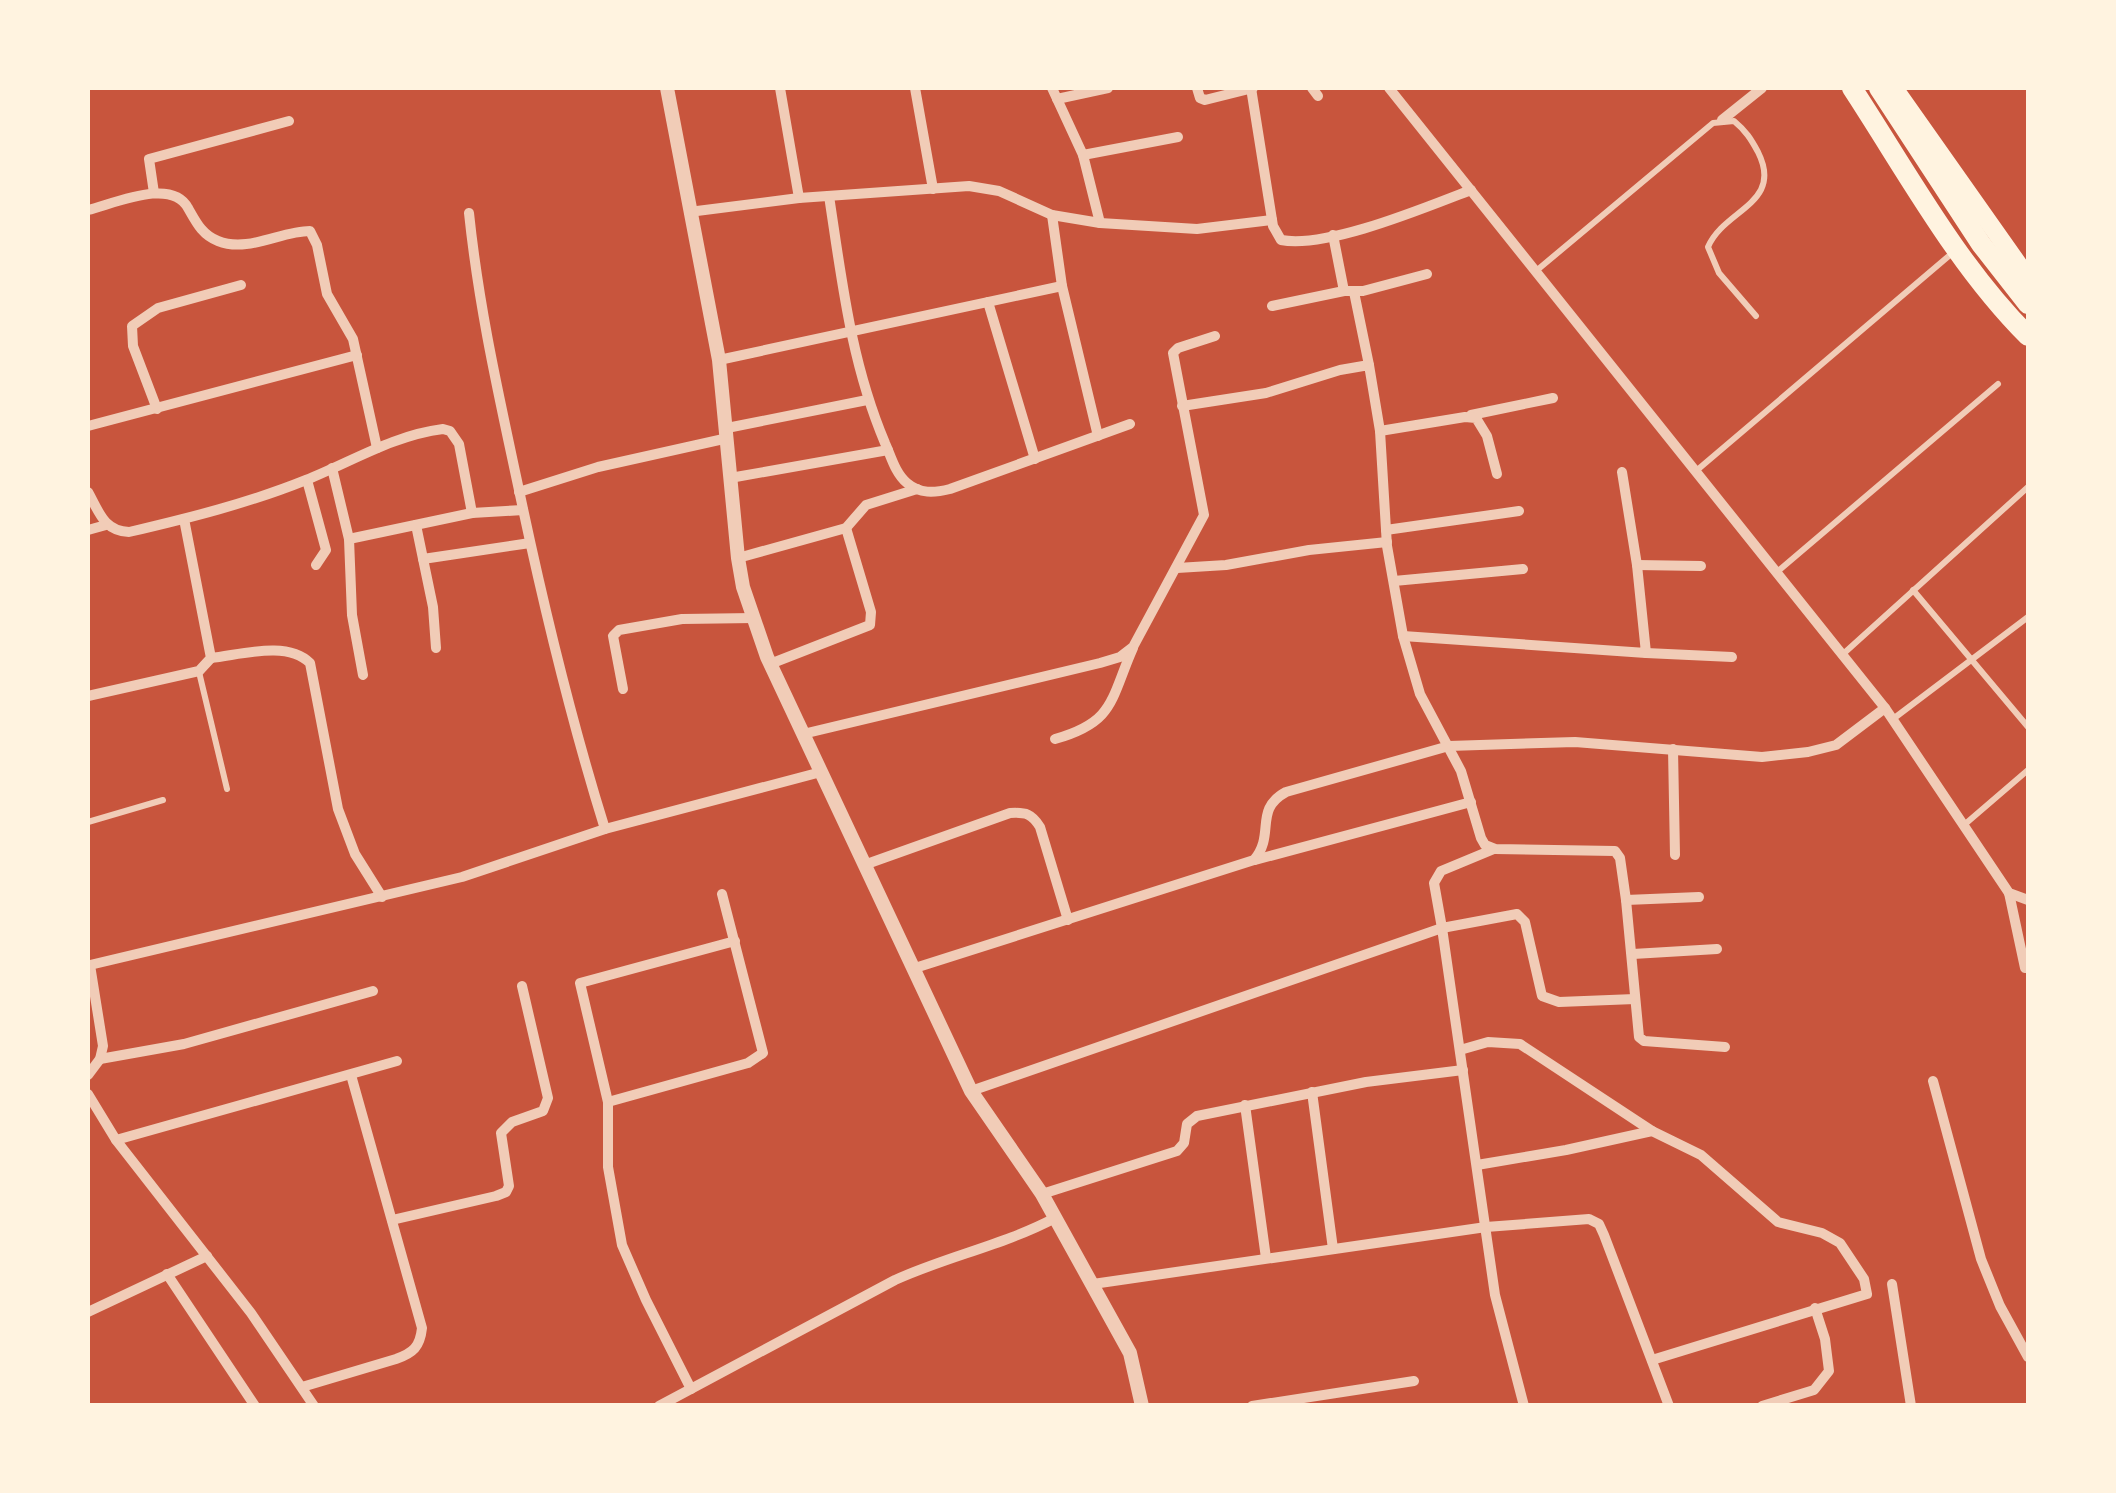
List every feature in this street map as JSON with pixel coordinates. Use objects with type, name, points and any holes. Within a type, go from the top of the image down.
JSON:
[{"type":"highway","points":[[1852,88],[1962,258],[2028,336]]},
{"type":"highway","points":[[1879,88],[1980,244],[2028,304]]},
{"type":"main road","points":[[1840,88],[1950,255],[1995,314],[2028,347]]},
{"type":"main road","points":[[1894,88],[2027,274]]},
{"type":"street","points":[[666,88],[719,360],[738,558],[770,664],[971,1091],[1042,1194],[1130,1353],[1142,1406]]},
{"type":"street","points":[[780,88],[799,198]]},
{"type":"street","points":[[916,88],[933,189]]},
{"type":"street","points":[[1100,223],[1083,156],[1055,93],[1108,88]]},
{"type":"street","points":[[1196,88],[1205,100],[1252,88],[1272,220],[1281,240],[1333,235],[1471,190]]},
{"type":"street","points":[[1389,88],[1893,719],[2009,894],[2025,968]]},
{"type":"street","points":[[1722,120],[1762,88]]},
{"type":"street","points":[[154,194],[149,159],[289,121]]},
{"type":"street","points":[[1083,156],[1178,137]]},
{"type":"street","points":[[689,212],[799,198],[969,186],[999,191],[1052,215],[1100,223],[1197,230],[1272,220]]},
{"type":"street","points":[[88,210],[154,194],[180,197],[196,224],[219,242],[247,243],[310,231],[327,294],[348,327],[357,355],[376,448]]},
{"type":"street","points":[[829,196],[849,332],[867,400],[898,474],[917,488],[950,490],[1130,424]]},
{"type":"street","points":[[469,214],[495,392],[577,736],[605,829]]},
{"type":"street","points":[[1052,215],[1062,286],[1098,436]]},
{"type":"street","points":[[1333,235],[1370,365],[1380,431],[1386,536],[1403,636],[1420,694],[1449,746],[1472,802],[1481,838],[1495,849],[1615,851],[1620,858],[1633,954],[1637,1031],[1644,1041],[1725,1048]]},
{"type":"street","points":[[1272,306],[1427,274]]},
{"type":"street","points":[[157,409],[132,346],[132,326],[158,308],[241,284]]},
{"type":"street","points":[[719,360],[1062,286]]},
{"type":"street","points":[[988,302],[1036,459]]},
{"type":"street","points":[[1055,740],[1083,732],[1105,713],[1133,647],[1204,515],[1174,354],[1178,348],[1215,336]]},
{"type":"street","points":[[88,426],[357,355]]},
{"type":"street","points":[[1182,406],[1266,393],[1370,365]]},
{"type":"street","points":[[1380,431],[1553,398]]},
{"type":"street","points":[[519,492],[727,433],[867,400]]},
{"type":"street","points":[[1465,417],[1481,423],[1497,474]]},
{"type":"street","points":[[88,492],[106,525],[114,532],[129,532],[308,480],[376,448],[432,430],[450,431],[458,444],[472,512]]},
{"type":"street","points":[[730,478],[888,450]]},
{"type":"street","points":[[332,468],[350,539],[352,615],[363,675]]},
{"type":"street","points":[[1622,472],[1646,653]]},
{"type":"street","points":[[308,480],[326,550],[316,565]]},
{"type":"street","points":[[738,558],[846,528],[866,505],[917,488]]},
{"type":"street","points":[[350,539],[472,512],[523,510]]},
{"type":"street","points":[[1178,568],[1226,565],[1519,512]]},
{"type":"street","points":[[184,519],[211,658]]},
{"type":"street","points":[[88,530],[106,525]]},
{"type":"street","points":[[416,525],[434,607],[436,648]]},
{"type":"street","points":[[770,664],[870,625],[870,612],[846,528]]},
{"type":"street","points":[[424,559],[530,543]]},
{"type":"street","points":[[1637,565],[1701,566]]},
{"type":"street","points":[[1394,581],[1523,569]]},
{"type":"street","points":[[623,689],[613,636],[619,630],[682,618],[754,618]]},
{"type":"street","points":[[1403,636],[1732,657]]},
{"type":"street","points":[[802,734],[1100,662],[1133,647]]},
{"type":"street","points":[[88,696],[198,671],[211,658],[280,650],[306,658],[338,809],[355,854],[382,897]]},
{"type":"street","points":[[1254,860],[1263,849],[1266,812],[1273,799],[1449,746],[1575,742],[1762,757],[1836,746],[1885,708]]},
{"type":"street","points":[[1673,749],[1675,855]]},
{"type":"street","points":[[90,965],[462,877],[605,829],[821,772]]},
{"type":"street","points":[[915,968],[1254,860],[1472,802]]},
{"type":"street","points":[[864,864],[1010,812],[1023,812],[1030,814],[1040,828],[1068,920]]},
{"type":"street","points":[[1495,849],[1441,871],[1434,883],[1495,1295],[1524,1406]]},
{"type":"street","points":[[608,1102],[748,1063],[764,1053],[722,894]]},
{"type":"street","points":[[2009,894],[2028,900]]},
{"type":"street","points":[[1626,900],[1699,898]]},
{"type":"street","points":[[971,1091],[1442,928],[1516,914],[1525,922],[1542,996],[1559,1002],[1635,999]]},
{"type":"street","points":[[691,1389],[622,1244],[608,1167],[608,1102],[579,991],[580,983],[588,978],[735,940]]},
{"type":"street","points":[[88,949],[103,1046],[100,1059],[88,1075]]},
{"type":"street","points":[[1633,954],[1717,949]]},
{"type":"street","points":[[392,1220],[506,1192],[509,1186],[501,1133],[512,1122],[543,1111],[548,1098],[522,986]]},
{"type":"street","points":[[100,1059],[184,1044],[374,991]]},
{"type":"street","points":[[1460,1050],[1488,1042],[1520,1044],[1652,1131],[1701,1156],[1778,1222],[1822,1233],[1840,1243],[1857,1267],[1867,1294],[1652,1360]]},
{"type":"street","points":[[116,1140],[397,1061]]},
{"type":"street","points":[[1042,1194],[1177,1152],[1184,1143],[1190,1119],[1312,1092],[1464,1070]]},
{"type":"street","points":[[302,1387],[411,1354],[420,1343],[422,1328],[351,1075]]},
{"type":"street","points":[[1933,1081],[1981,1258],[2000,1306],[2028,1358]]},
{"type":"street","points":[[1312,1092],[1333,1249]]},
{"type":"street","points":[[88,1094],[116,1140],[207,1256],[314,1406]]},
{"type":"street","points":[[1245,1105],[1266,1258]]},
{"type":"street","points":[[1477,1165],[1652,1131]]},
{"type":"street","points":[[1093,1284],[1577,1217],[1599,1224],[1669,1406]]},
{"type":"street","points":[[659,1406],[895,1280],[1021,1236],[1055,1218]]},
{"type":"street","points":[[88,1312],[207,1256]]},
{"type":"street","points":[[167,1274],[255,1406]]},
{"type":"street","points":[[1892,1284],[1911,1406]]},
{"type":"street","points":[[1762,1406],[1814,1390],[1829,1372],[1825,1339],[1815,1308]]},
{"type":"street","points":[[1252,1406],[1414,1382]]},
{"type":"lane","points":[[1536,271],[1713,123],[1734,121],[1746,132],[1766,169],[1764,185],[1754,200],[1713,235],[1708,247],[1719,273],[1756,316]]},
{"type":"lane","points":[[1696,471],[1950,255]]},
{"type":"lane","points":[[1777,572],[1998,384]]},
{"type":"lane","points":[[1842,654],[2028,488]]},
{"type":"lane","points":[[1914,590],[2028,728]]},
{"type":"lane","points":[[1893,719],[2028,617]]},
{"type":"lane","points":[[198,671],[227,789]]},
{"type":"lane","points":[[1964,825],[2028,770]]},
{"type":"lane","points":[[88,822],[163,800]]}]
